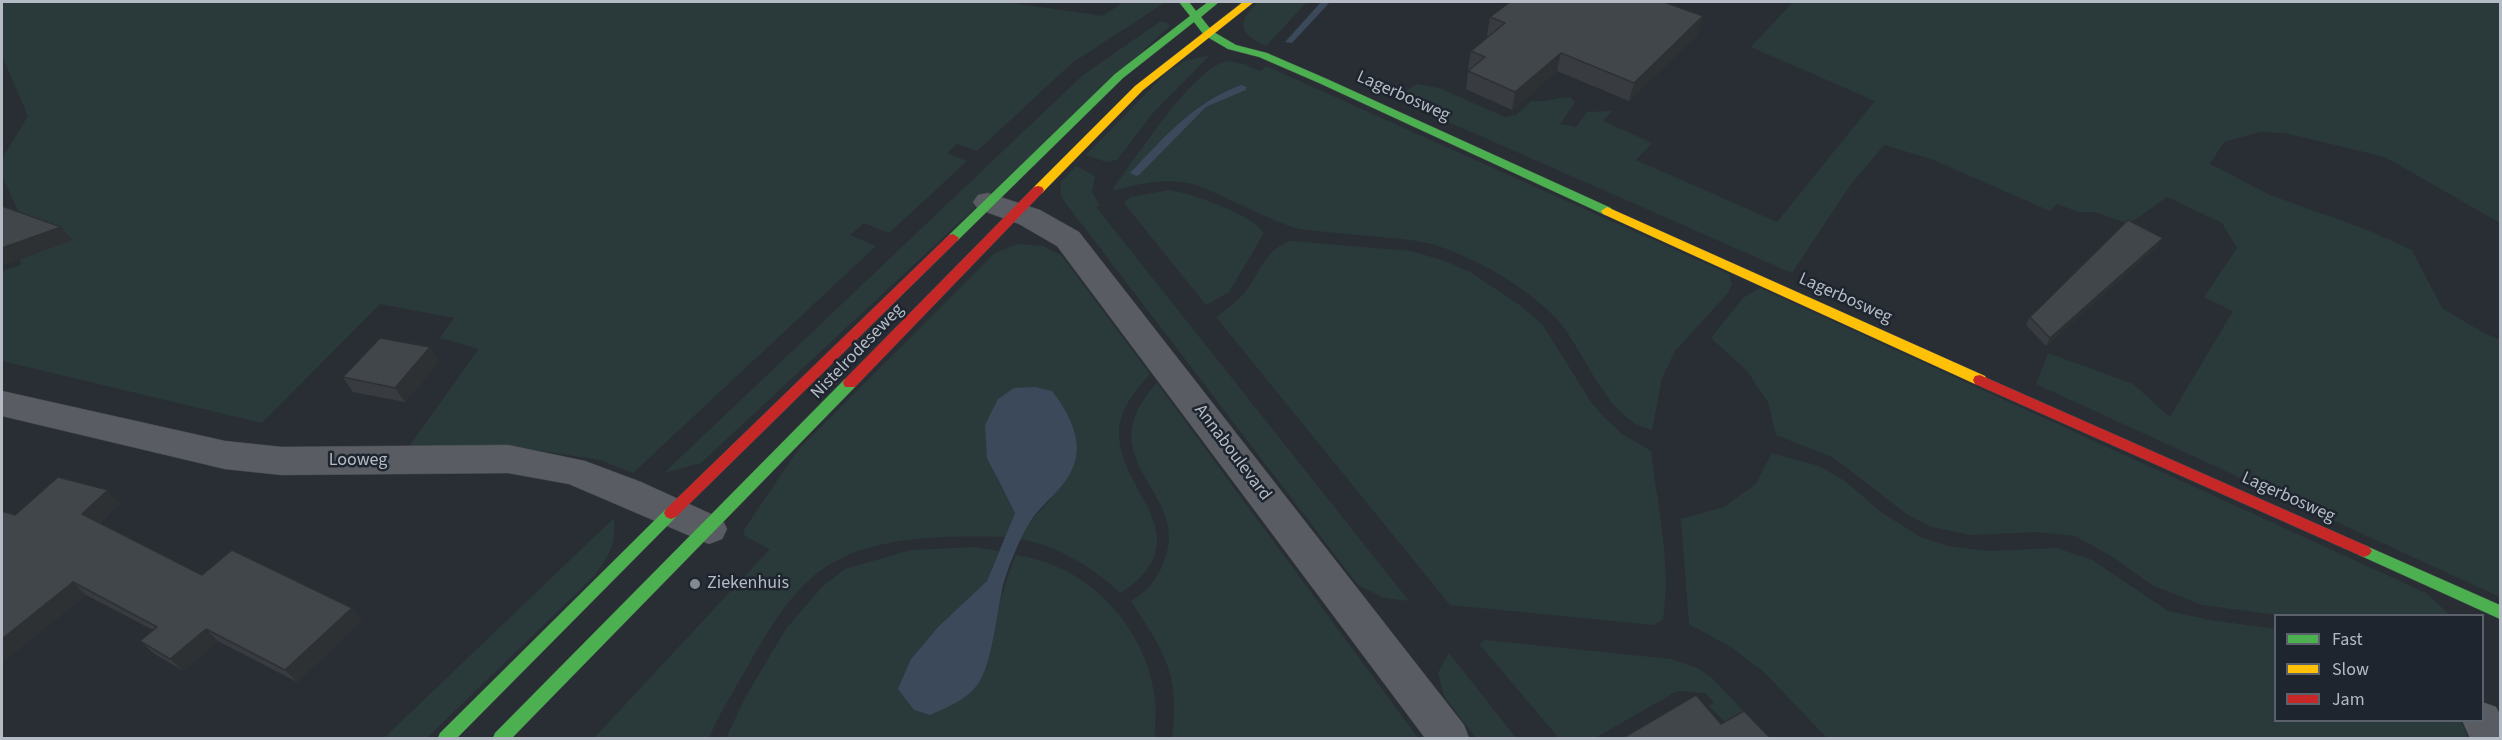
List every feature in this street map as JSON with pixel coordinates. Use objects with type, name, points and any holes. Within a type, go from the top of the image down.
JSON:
[{"type":"street","points":[[1184,2],[1194,17]]},
{"type":"street","name":"Nistelrodeseweg","points":[[447,738],[672,512],[1119,76],[1214,2]]},
{"type":"street","name":"Nistelrodeseweg","points":[[501,738],[709,529],[1139,88],[1249,2]]},
{"type":"street","name":"Lagerbosweg","points":[[1194,17],[1208,33],[1232,46],[1263,55],[1313,76],[2490,613]]},
{"type":"street","name":"Annaboulevard","points":[[988,202],[1020,212],[1046,224],[1068,239],[1449,738]]},
{"type":"street","name":"Looweg","points":[[2,404],[225,455],[282,461],[508,459],[573,471],[709,529]]},
{"type":"street","points":[[2483,722],[2491,738]]},
{"type":"shaded area","points":[[2,2],[1005,2],[1103,16],[1122,3],[1164,3],[1072,63],[977,151],[957,144],[947,153],[967,161],[889,233],[864,223],[850,235],[876,246],[633,473],[600,460],[504,445],[410,445],[479,349],[440,338],[454,318],[380,304],[262,423],[2,361],[2,271],[21,265],[16,228],[22,219],[2,176],[2,159],[28,116],[2,56]]},
{"type":"shaded area","points":[[1258,2],[1307,2],[1266,46],[1250,37],[1243,27],[1246,16]]},
{"type":"shaded area","points":[[1793,2],[2500,2],[2500,223],[2385,157],[2285,133],[2260,132],[2224,142],[2210,164],[2270,195],[2370,231],[2412,250],[2442,308],[2500,340],[2500,597],[2036,384],[2048,353],[2133,384],[2170,417],[2233,311],[2204,297],[2237,248],[2222,223],[2167,197],[2129,224],[2095,212],[2079,212],[2057,204],[2050,211],[1931,159],[1884,145],[1851,184],[1792,273],[1394,98],[1417,84],[1439,88],[1505,117],[1516,115],[1531,101],[1571,97],[1575,103],[1560,124],[1576,127],[1587,112],[1612,111],[1603,121],[1652,143],[1636,160],[1777,222],[1875,101],[1751,47]]},
{"type":"shaded area","points":[[1161,21],[1171,25],[701,463],[664,473],[1083,75]]},
{"type":"shaded area","points":[[1210,55],[1153,113],[1117,160],[1106,162],[1086,155],[1168,71],[1185,61]]},
{"type":"shaded area","points":[[1228,61],[1244,64],[1260,71],[1266,66],[1729,274],[1732,284],[1728,293],[1675,351],[1662,378],[1652,430],[1636,423],[1621,412],[1598,382],[1567,332],[1544,306],[1500,275],[1468,258],[1422,242],[1299,229],[1209,190],[1176,181],[1155,182],[1114,191],[1113,188],[1166,115],[1199,79],[1214,67]],"holes":[[[1241,85],[1247,88],[1206,107],[1136,176],[1170,134],[1193,112],[1222,93]]]},
{"type":"shaded area","points":[[1076,166],[1095,176],[1092,192],[1100,206],[1096,207],[1409,601],[1384,598],[1358,585],[1064,201],[1061,195],[1061,182]]},
{"type":"shaded area","points":[[1170,190],[1206,200],[1235,212],[1264,233],[1229,292],[1206,305],[1124,203],[1131,197]]},
{"type":"shaded area","points":[[1291,241],[1411,251],[1445,261],[1470,272],[1521,306],[1542,324],[1591,402],[1603,416],[1622,434],[1651,451],[1665,556],[1663,619],[1654,625],[1450,605],[1216,317],[1243,294],[1272,253]]},
{"type":"shaded area","points":[[1018,244],[1043,246],[1062,256],[1150,374],[1125,409],[1119,434],[1123,456],[1151,515],[1157,534],[1155,553],[1144,573],[1121,593],[1075,559],[1049,547],[1021,539],[1027,525],[1051,499],[995,475],[1015,513],[1006,537],[934,538],[885,544],[840,559],[820,571],[789,601],[772,625],[728,700],[709,738],[594,738],[770,549],[743,535],[745,528],[798,450],[995,253]]},
{"type":"shaded area","points":[[1760,288],[2426,593],[2449,614],[2274,615],[2202,605],[2152,585],[2113,557],[2075,536],[2037,532],[1971,535],[1932,527],[1908,515],[1834,458],[1776,435],[1768,402],[1747,371],[1711,338],[1743,298]]},
{"type":"shaded area","points":[[1157,383],[1418,738],[1172,738],[1174,697],[1172,681],[1161,650],[1131,601],[1154,581],[1163,564],[1168,546],[1169,530],[1165,515],[1143,474],[1131,436],[1137,411]]},
{"type":"shaded area","points":[[1772,453],[1819,466],[1845,481],[1881,512],[1920,537],[1948,546],[1987,551],[2057,548],[2092,560],[2168,611],[2210,620],[2274,629],[2274,722],[2461,722],[2468,738],[1827,738],[1763,671],[1731,647],[1689,624],[1681,519],[1724,507],[1756,484]]},
{"type":"shaded area","points":[[614,518],[613,543],[594,576],[427,738],[384,738]]},
{"type":"shaded area","points":[[976,547],[999,551],[987,581],[938,627],[911,659],[981,680],[1000,601],[1016,555],[1047,563],[1075,576],[1101,595],[1122,619],[1139,646],[1150,675],[1156,706],[1154,738],[726,738],[746,696],[786,629],[822,587],[845,569],[911,550]]},
{"type":"shaded area","points":[[1485,640],[1671,659],[1697,668],[1712,678],[1769,738],[1727,724],[1709,706],[1714,702],[1705,693],[1677,691],[1595,738],[1559,738],[1479,644]]},
{"type":"shaded area","points":[[1449,653],[1516,738],[1476,738],[1444,696],[1438,673]]},
{"type":"water","points":[[1321,2],[1330,2],[1292,43],[1285,42]]},
{"type":"water","points":[[1241,85],[1247,87],[1246,90],[1206,107],[1139,175],[1130,173],[1180,122],[1208,101]]},
{"type":"water","points":[[1035,387],[1052,391],[1071,422],[1077,449],[1073,468],[1062,486],[1033,518],[1016,549],[1004,583],[988,660],[977,686],[958,701],[930,715],[914,710],[898,689],[911,659],[938,627],[987,581],[1015,513],[987,458],[985,425],[998,399],[1014,388]]},
{"type":"building","points":[[1510,2],[1664,2],[1703,16],[1634,83],[1561,53],[1515,92],[1468,71],[1485,57],[1471,51],[1505,23],[1490,17]]},
{"type":"building","points":[[2,206],[61,227],[2,248]]},
{"type":"building","points":[[2128,220],[2163,238],[2050,338],[2030,317]]},
{"type":"building","points":[[380,338],[430,347],[395,388],[343,377]]},
{"type":"building","points":[[58,477],[108,490],[82,514],[202,575],[232,550],[352,608],[285,670],[206,629],[170,659],[140,641],[157,627],[73,582],[2,639],[2,511],[15,515]]},
{"type":"building","points":[[1696,695],[1721,724],[1744,711],[1770,738],[1623,738]]},
{"type":"traffic: fast","points":[[1184,2],[1208,33],[1232,47],[1263,55],[1323,81],[1607,211]]},
{"type":"traffic: fast","points":[[953,238],[1119,76],[1214,2]]},
{"type":"traffic: fast","points":[[501,738],[850,383]]},
{"type":"traffic: fast","points":[[446,738],[671,513]]},
{"type":"traffic: fast","points":[[2364,551],[2500,612]]},
{"type":"traffic: slow","points":[[1038,190],[1139,88],[1249,2]]},
{"type":"traffic: slow","points":[[1607,211],[1980,380]]},
{"type":"traffic: jam","points":[[850,383],[1038,190]]},
{"type":"traffic: jam","points":[[671,513],[953,238]]},
{"type":"traffic: jam","points":[[1980,380],[2364,551]]},
{"type":"place","name":"Ziekenhuis","points":[[695,584]]}]
